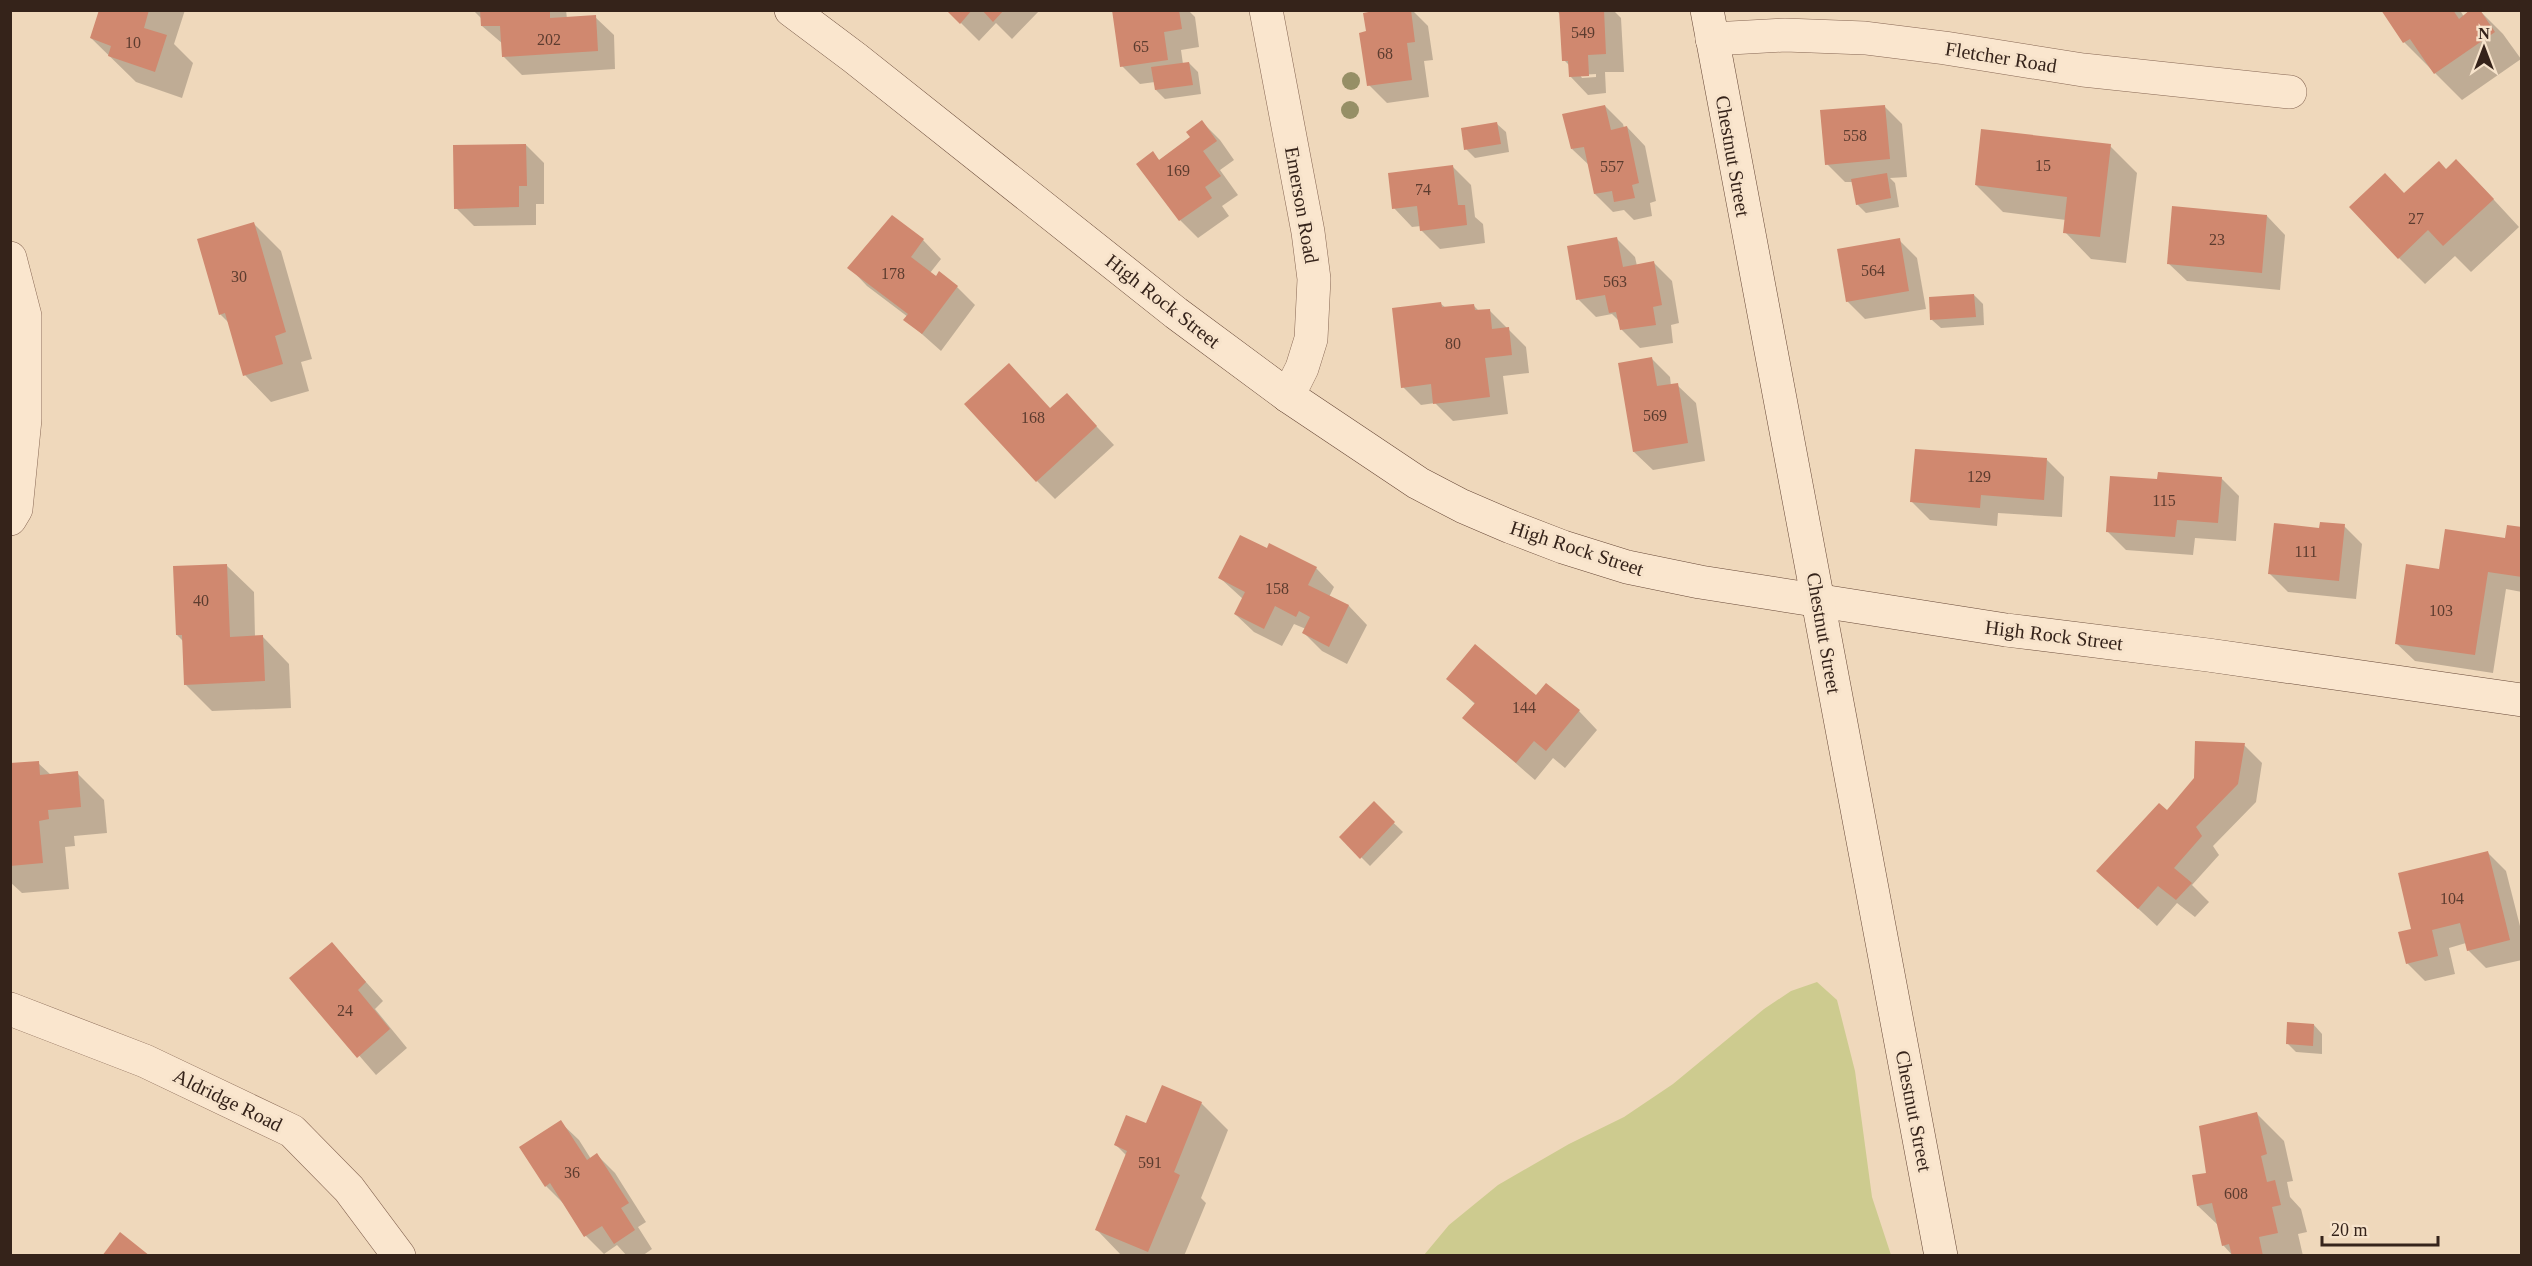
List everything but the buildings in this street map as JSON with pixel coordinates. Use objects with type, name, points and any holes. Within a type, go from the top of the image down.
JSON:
[{"type":"street","name":"High Rock Street","points":[[791,10],[855,58],[1176,313],[1287,396],[1418,483],[1462,506],[1552,543],[1627,567],[1700,582],[1817,601],[2006,630],[2231,658],[2522,700]]},
{"type":"street","name":"Emerson Road","points":[[1266,10],[1308,232],[1314,279],[1311,339],[1302,368],[1287,396]]},
{"type":"street","name":"Fletcher Road","points":[[1709,25],[1785,35],[1865,39],[1945,48],[2083,70],[2290,92]]},
{"type":"street","name":"Chestnut Street","points":[[1709,25],[1941,1256]]},
{"type":"street","points":[[10,258],[25,316],[25,419],[16,509],[10,519]]},
{"type":"street","name":"Aldridge Road","points":[[10,1009],[145,1061],[292,1131],[350,1189],[399,1256]]},
{"type":"shaded area","points":[[1817,982],[1837,1000],[1855,1071],[1872,1197],[1891,1255],[1424,1255],[1449,1225],[1498,1185],[1569,1144],[1624,1117],[1673,1084],[1764,1009],[1791,991]]}]
